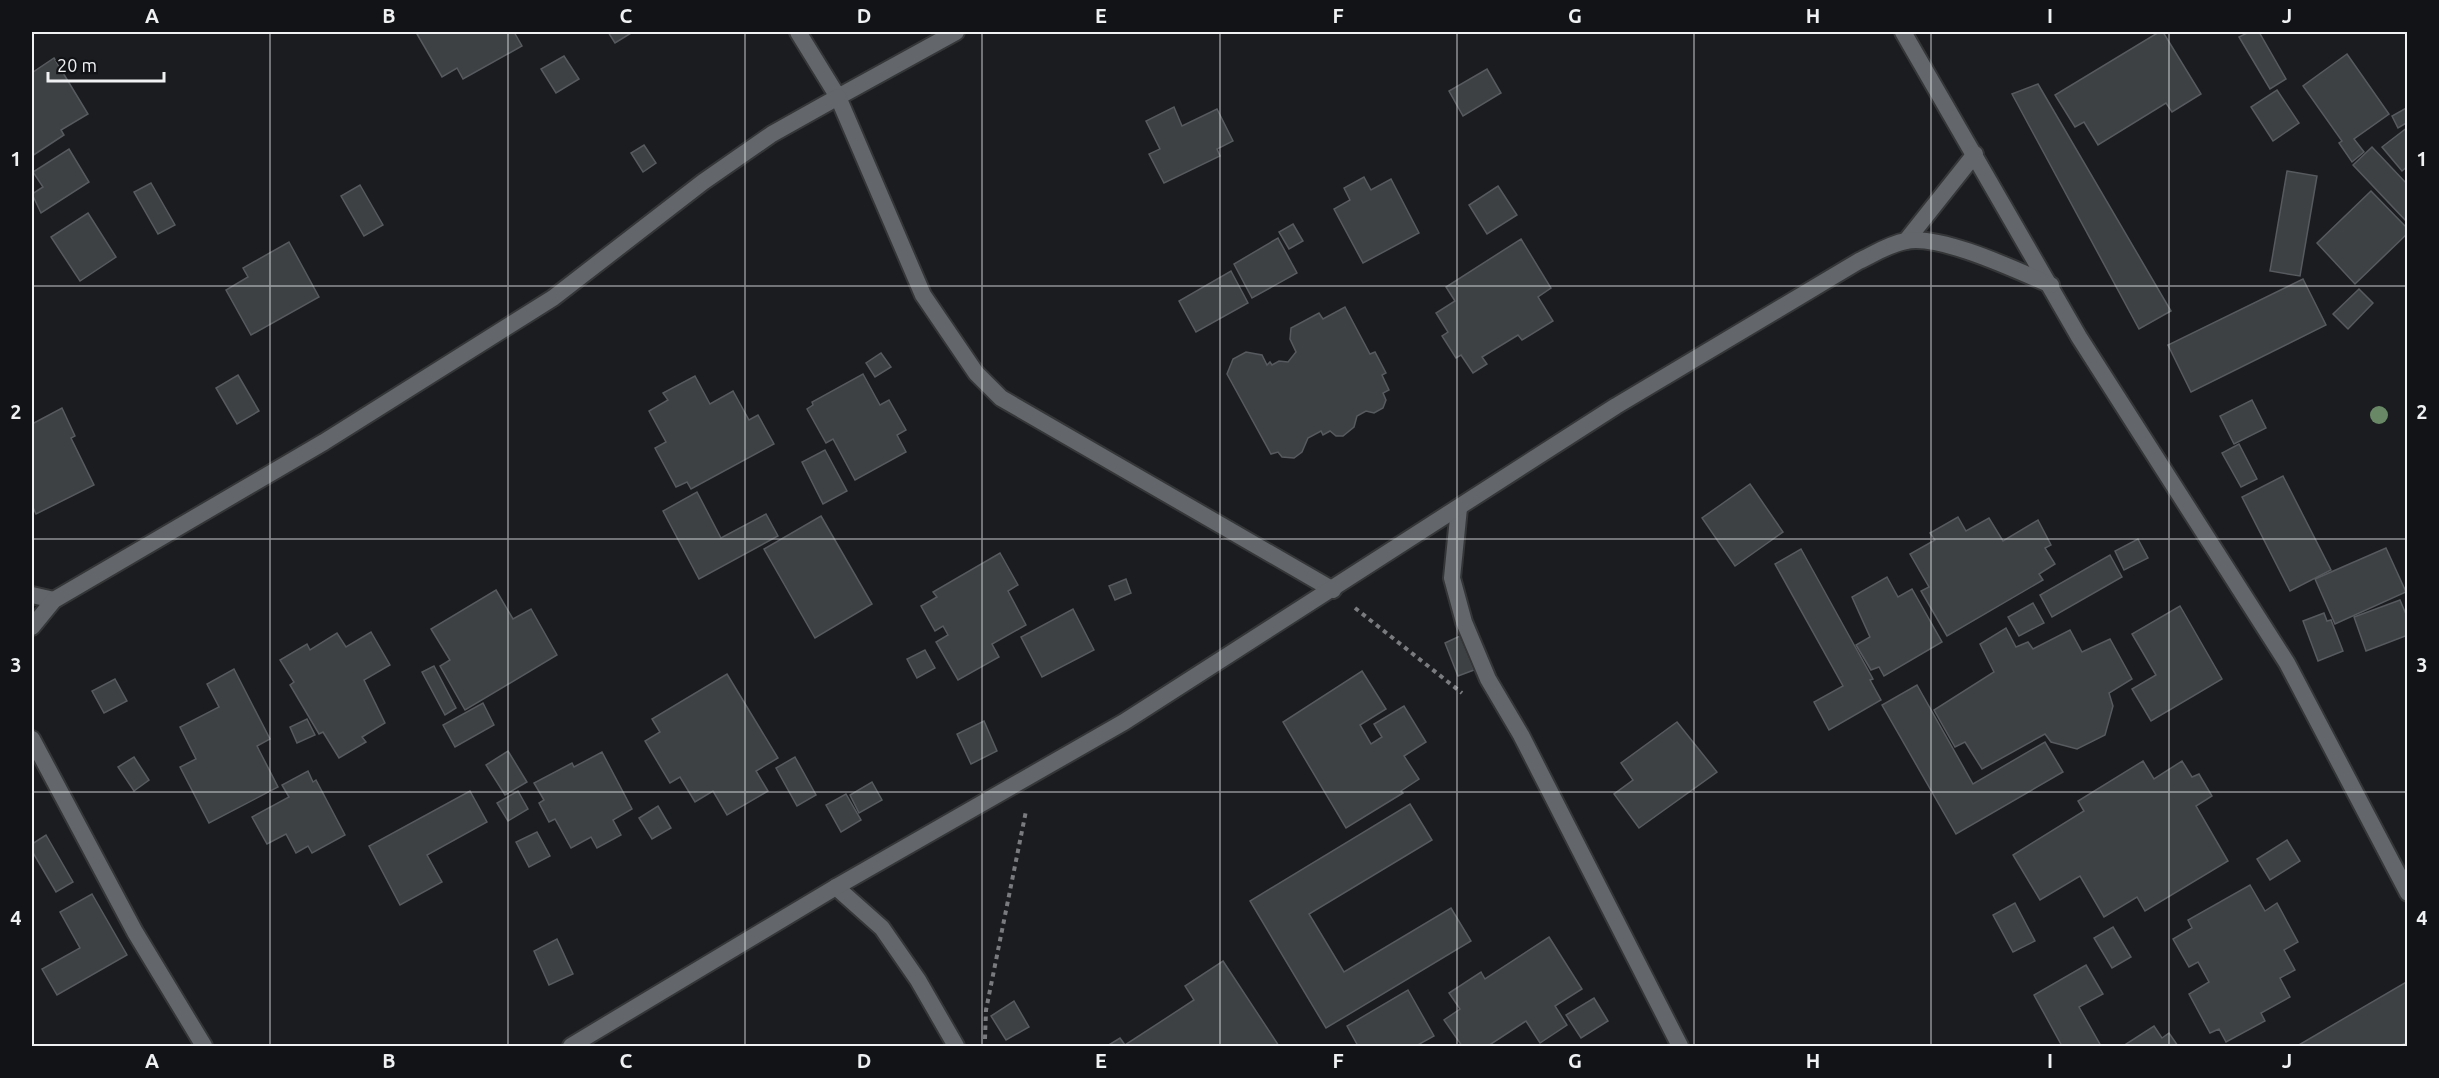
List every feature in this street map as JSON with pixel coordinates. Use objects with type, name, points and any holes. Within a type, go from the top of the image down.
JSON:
[{"type":"street","points":[[798,32],[838,97],[923,295],[976,373],[1001,398],[1333,590]]},
{"type":"street","points":[[32,627],[54,600],[324,442],[553,298],[703,182],[772,134],[956,32]]},
{"type":"street","points":[[1903,32],[2079,337],[2287,663],[2408,893]]},
{"type":"street","points":[[1906,241],[1975,154]]},
{"type":"street","points":[[571,1047],[836,886],[1124,722],[1333,590],[1616,406],[1859,261],[1906,241],[1918,240],[1977,254],[2051,285]]},
{"type":"street","points":[[1459,508],[1452,578],[1464,622],[1488,679],[1521,735],[1680,1047]]},
{"type":"street","points":[[32,595],[54,600]]},
{"type":"street","points":[[32,739],[135,932],[204,1047]]},
{"type":"street","points":[[836,886],[888,935],[918,980],[956,1047]]},
{"type":"path","points":[[1333,590],[1466,695]]},
{"type":"path","points":[[985,1047],[986,1010],[1002,941],[1032,775]]},
{"type":"building","points":[[422,32],[514,32],[522,46],[463,79],[457,68],[442,77],[417,34]]},
{"type":"building","points":[[608,32],[633,32],[615,43]]},
{"type":"building","points":[[2159,32],[2163,32],[2201,94],[2172,112],[2166,103],[2098,145],[2084,122],[2075,127],[2055,95]]},
{"type":"building","points":[[2249,32],[2259,32],[2286,79],[2270,89],[2239,37]]},
{"type":"building","points":[[2347,54],[2389,114],[2354,139],[2364,152],[2352,162],[2339,143],[2342,141],[2303,86]]},
{"type":"building","points":[[564,56],[579,79],[556,93],[541,69]]},
{"type":"building","points":[[54,58],[88,114],[61,130],[64,135],[32,156],[32,69],[33,72]]},
{"type":"building","points":[[1487,69],[1501,93],[1463,116],[1449,91]]},
{"type":"building","points":[[2038,84],[2171,311],[2139,329],[2012,94]]},
{"type":"building","points":[[2277,90],[2299,123],[2273,141],[2251,107]]},
{"type":"building","points":[[1174,107],[1182,126],[1217,109],[1233,141],[1217,149],[1220,156],[1164,183],[1149,154],[1160,149],[1146,121]]},
{"type":"building","points":[[2408,107],[2408,122],[2398,128],[2392,116]]},
{"type":"building","points":[[2408,127],[2408,166],[2402,171],[2382,147]]},
{"type":"building","points":[[644,145],[656,163],[643,172],[631,153]]},
{"type":"building","points":[[2372,147],[2408,185],[2408,223],[2353,165]]},
{"type":"building","points":[[69,149],[89,182],[41,213],[32,194],[43,187],[33,172]]},
{"type":"building","points":[[2287,171],[2317,176],[2300,276],[2270,271]]},
{"type":"building","points":[[1364,177],[1371,190],[1391,179],[1419,233],[1363,263],[1334,209],[1350,200],[1344,188]]},
{"type":"building","points":[[151,183],[175,225],[158,234],[134,192]]},
{"type":"building","points":[[360,185],[383,225],[364,236],[341,196]]},
{"type":"building","points":[[1498,186],[1517,215],[1487,234],[1469,205]]},
{"type":"building","points":[[2371,191],[2408,229],[2408,233],[2355,284],[2317,243]]},
{"type":"building","points":[[88,213],[116,257],[80,281],[51,237]]},
{"type":"building","points":[[1293,224],[1303,241],[1289,249],[1279,232]]},
{"type":"building","points":[[1278,238],[1297,273],[1252,298],[1234,264]]},
{"type":"building","points":[[1521,239],[1551,288],[1538,297],[1553,321],[1522,340],[1518,335],[1482,357],[1487,364],[1473,373],[1461,355],[1456,358],[1442,336],[1448,332],[1436,313],[1455,301],[1446,287]]},
{"type":"building","points":[[289,242],[319,297],[251,335],[226,290],[248,277],[243,268]]},
{"type":"building","points":[[1231,271],[1248,303],[1196,332],[1179,301]]},
{"type":"building","points":[[2303,279],[2326,325],[2191,392],[2168,345]]},
{"type":"building","points":[[2359,289],[2373,303],[2348,329],[2333,314]]},
{"type":"building","points":[[1345,307],[1370,354],[1375,352],[1386,373],[1382,375],[1389,390],[1383,393],[1386,400],[1383,408],[1374,413],[1366,411],[1357,416],[1354,427],[1343,436],[1336,436],[1330,431],[1323,435],[1321,431],[1308,438],[1302,452],[1294,458],[1282,457],[1278,452],[1271,454],[1227,374],[1233,359],[1246,352],[1262,355],[1267,365],[1270,362],[1272,365],[1279,361],[1288,362],[1296,352],[1290,339],[1291,328],[1319,313],[1323,319]]},
{"type":"building","points":[[881,353],[891,367],[875,377],[866,363]]},
{"type":"building","points":[[863,374],[880,405],[889,400],[906,430],[897,435],[906,452],[855,480],[833,439],[826,443],[807,409],[813,405],[812,402]]},
{"type":"building","points":[[238,375],[259,411],[237,424],[216,388]]},
{"type":"building","points":[[695,376],[710,404],[733,391],[749,420],[758,415],[774,444],[691,489],[687,482],[676,487],[655,448],[666,442],[649,411],[668,400],[663,393]]},
{"type":"building","points":[[2252,400],[2266,428],[2234,444],[2220,416]]},
{"type":"building","points":[[62,408],[75,436],[71,438],[94,485],[36,514],[32,505],[32,424]]},
{"type":"building","points":[[2239,444],[2257,479],[2241,487],[2222,453]]},
{"type":"building","points":[[825,450],[847,491],[823,504],[802,462]]},
{"type":"building","points":[[2283,476],[2331,570],[2290,591],[2242,497]]},
{"type":"building","points":[[1750,484],[1783,532],[1735,566],[1702,518]]},
{"type":"building","points":[[697,492],[721,538],[766,514],[778,536],[699,579],[663,511]]},
{"type":"building","points":[[821,516],[872,604],[815,638],[764,549]]},
{"type":"building","points":[[1958,517],[1966,531],[1989,518],[2003,541],[2038,520],[2051,545],[2045,548],[2055,564],[2039,574],[2043,580],[1947,636],[1921,591],[1929,587],[1910,554],[1935,540],[1930,533]]},
{"type":"building","points":[[2138,539],[2148,558],[2124,570],[2115,551]]},
{"type":"building","points":[[2386,548],[2406,592],[2335,624],[2315,579]]},
{"type":"building","points":[[1801,549],[1873,679],[1870,680],[1881,700],[1829,730],[1814,702],[1843,686],[1775,564]]},
{"type":"building","points":[[1000,553],[1018,585],[1008,591],[1026,625],[992,644],[999,657],[958,680],[936,642],[948,635],[943,626],[935,631],[921,606],[937,597],[933,592]]},
{"type":"building","points":[[2110,555],[2122,577],[2052,617],[2040,595]]},
{"type":"building","points":[[1887,577],[1898,597],[1912,589],[1942,642],[1884,676],[1879,667],[1871,670],[1856,645],[1870,637],[1852,597]]},
{"type":"building","points":[[1126,579],[1131,593],[1115,600],[1109,586]]},
{"type":"building","points":[[496,590],[513,619],[531,609],[557,655],[465,710],[440,666],[450,660],[431,629]]},
{"type":"building","points":[[2400,600],[2408,619],[2408,635],[2366,651],[2354,617]]},
{"type":"building","points":[[2033,603],[2044,623],[2019,636],[2008,617]]},
{"type":"building","points":[[2180,606],[2222,679],[2151,721],[2132,689],[2156,675],[2132,634]]},
{"type":"building","points":[[1073,609],[1094,650],[1042,677],[1021,637]]},
{"type":"building","points":[[2324,613],[2327,621],[2331,620],[2343,651],[2318,661],[2303,621]]},
{"type":"building","points":[[2006,628],[2016,647],[2028,642],[2033,649],[2070,630],[2082,652],[2110,639],[2132,679],[2109,693],[2113,706],[2105,735],[2077,749],[2051,742],[2045,734],[1982,769],[1965,742],[1955,747],[1934,710],[1994,672],[1980,644]]},
{"type":"building","points":[[371,632],[390,665],[364,680],[385,723],[362,737],[366,742],[339,758],[323,732],[319,734],[290,685],[294,682],[280,660],[307,644],[310,650],[337,633],[346,647]]},
{"type":"building","points":[[1460,636],[1474,670],[1458,676],[1445,643]]},
{"type":"building","points":[[925,650],[935,668],[917,678],[907,659]]},
{"type":"building","points":[[434,666],[456,708],[445,715],[422,672]]},
{"type":"building","points":[[234,669],[270,739],[257,746],[278,787],[209,823],[180,767],[196,759],[180,727],[219,707],[207,684]]},
{"type":"building","points":[[1362,671],[1386,709],[1360,725],[1371,744],[1382,737],[1374,724],[1404,706],[1426,742],[1404,756],[1419,779],[1401,791],[1403,793],[1346,828],[1283,722]]},
{"type":"building","points":[[727,674],[778,758],[756,771],[768,791],[727,815],[713,791],[695,802],[680,777],[670,783],[645,741],[660,732],[652,719]]},
{"type":"building","points":[[115,679],[127,701],[104,713],[92,691]]},
{"type":"building","points":[[1917,685],[1973,784],[2045,742],[2063,772],[1956,834],[1882,705]]},
{"type":"building","points":[[483,703],[494,725],[455,747],[443,725]]},
{"type":"building","points":[[307,719],[315,735],[297,743],[290,727]]},
{"type":"building","points":[[984,721],[997,751],[971,764],[957,734]]},
{"type":"building","points":[[1677,722],[1717,772],[1639,828],[1614,794],[1633,780],[1621,763]]},
{"type":"building","points":[[508,751],[527,782],[505,795],[486,765]]},
{"type":"building","points":[[602,752],[632,809],[613,820],[621,835],[597,848],[591,837],[571,848],[555,819],[549,822],[539,803],[544,800],[534,783],[572,763],[574,767]]},
{"type":"building","points":[[134,757],[149,780],[134,791],[118,767]]},
{"type":"building","points":[[795,757],[816,795],[797,806],[776,768]]},
{"type":"building","points":[[2143,761],[2154,779],[2182,761],[2192,777],[2199,774],[2212,796],[2196,806],[2228,861],[2145,911],[2137,897],[2104,917],[2080,876],[2040,900],[2013,855],[2084,811],[2078,801]]},
{"type":"building","points":[[308,771],[313,782],[316,780],[345,835],[312,853],[308,846],[296,853],[286,834],[267,844],[252,817],[289,797],[282,785]]},
{"type":"building","points":[[872,782],[882,800],[859,813],[850,795]]},
{"type":"building","points":[[470,791],[487,822],[427,855],[442,882],[400,905],[369,846]]},
{"type":"building","points":[[518,791],[528,809],[508,821],[497,803]]},
{"type":"building","points":[[846,794],[861,820],[841,832],[826,805]]},
{"type":"building","points":[[1410,804],[1432,840],[1309,914],[1344,972],[1451,908],[1471,941],[1326,1028],[1250,901]]},
{"type":"building","points":[[658,806],[671,828],[652,839],[639,818]]},
{"type":"building","points":[[537,832],[550,856],[529,867],[516,842]]},
{"type":"building","points":[[46,835],[73,882],[56,892],[32,851],[32,844]]},
{"type":"building","points":[[2287,840],[2300,861],[2270,880],[2257,859]]},
{"type":"building","points":[[2250,885],[2265,911],[2277,903],[2298,942],[2284,950],[2295,970],[2280,978],[2290,997],[2261,1013],[2265,1021],[2226,1042],[2219,1029],[2210,1033],[2189,994],[2209,982],[2198,962],[2189,967],[2173,939],[2192,928],[2188,920]]},
{"type":"building","points":[[92,894],[127,955],[57,995],[42,969],[80,948],[60,912]]},
{"type":"building","points":[[2015,903],[2035,941],[2013,952],[1993,915]]},
{"type":"building","points":[[2113,927],[2131,957],[2112,968],[2094,938]]},
{"type":"building","points":[[1549,937],[1582,989],[1555,1006],[1567,1025],[1540,1043],[1526,1021],[1488,1046],[1462,1046],[1444,1020],[1460,1009],[1449,993],[1481,972],[1485,979]]},
{"type":"building","points":[[557,939],[573,974],[549,985],[534,951]]},
{"type":"building","points":[[1223,961],[1279,1046],[1107,1046],[1120,1038],[1125,1045],[1194,1000],[1185,986]]},
{"type":"building","points":[[2086,965],[2103,994],[2079,1007],[2101,1046],[2062,1046],[2034,995]]},
{"type":"building","points":[[2408,981],[2408,1042],[2399,1046],[2297,1046]]},
{"type":"building","points":[[1408,990],[1434,1036],[1416,1046],[1358,1046],[1347,1026]]},
{"type":"building","points":[[1594,998],[1608,1021],[1581,1038],[1566,1015]]},
{"type":"building","points":[[1014,1001],[1029,1027],[1006,1040],[991,1016]]},
{"type":"building","points":[[2154,1026],[2162,1038],[2169,1033],[2178,1046],[2123,1046]]}]
